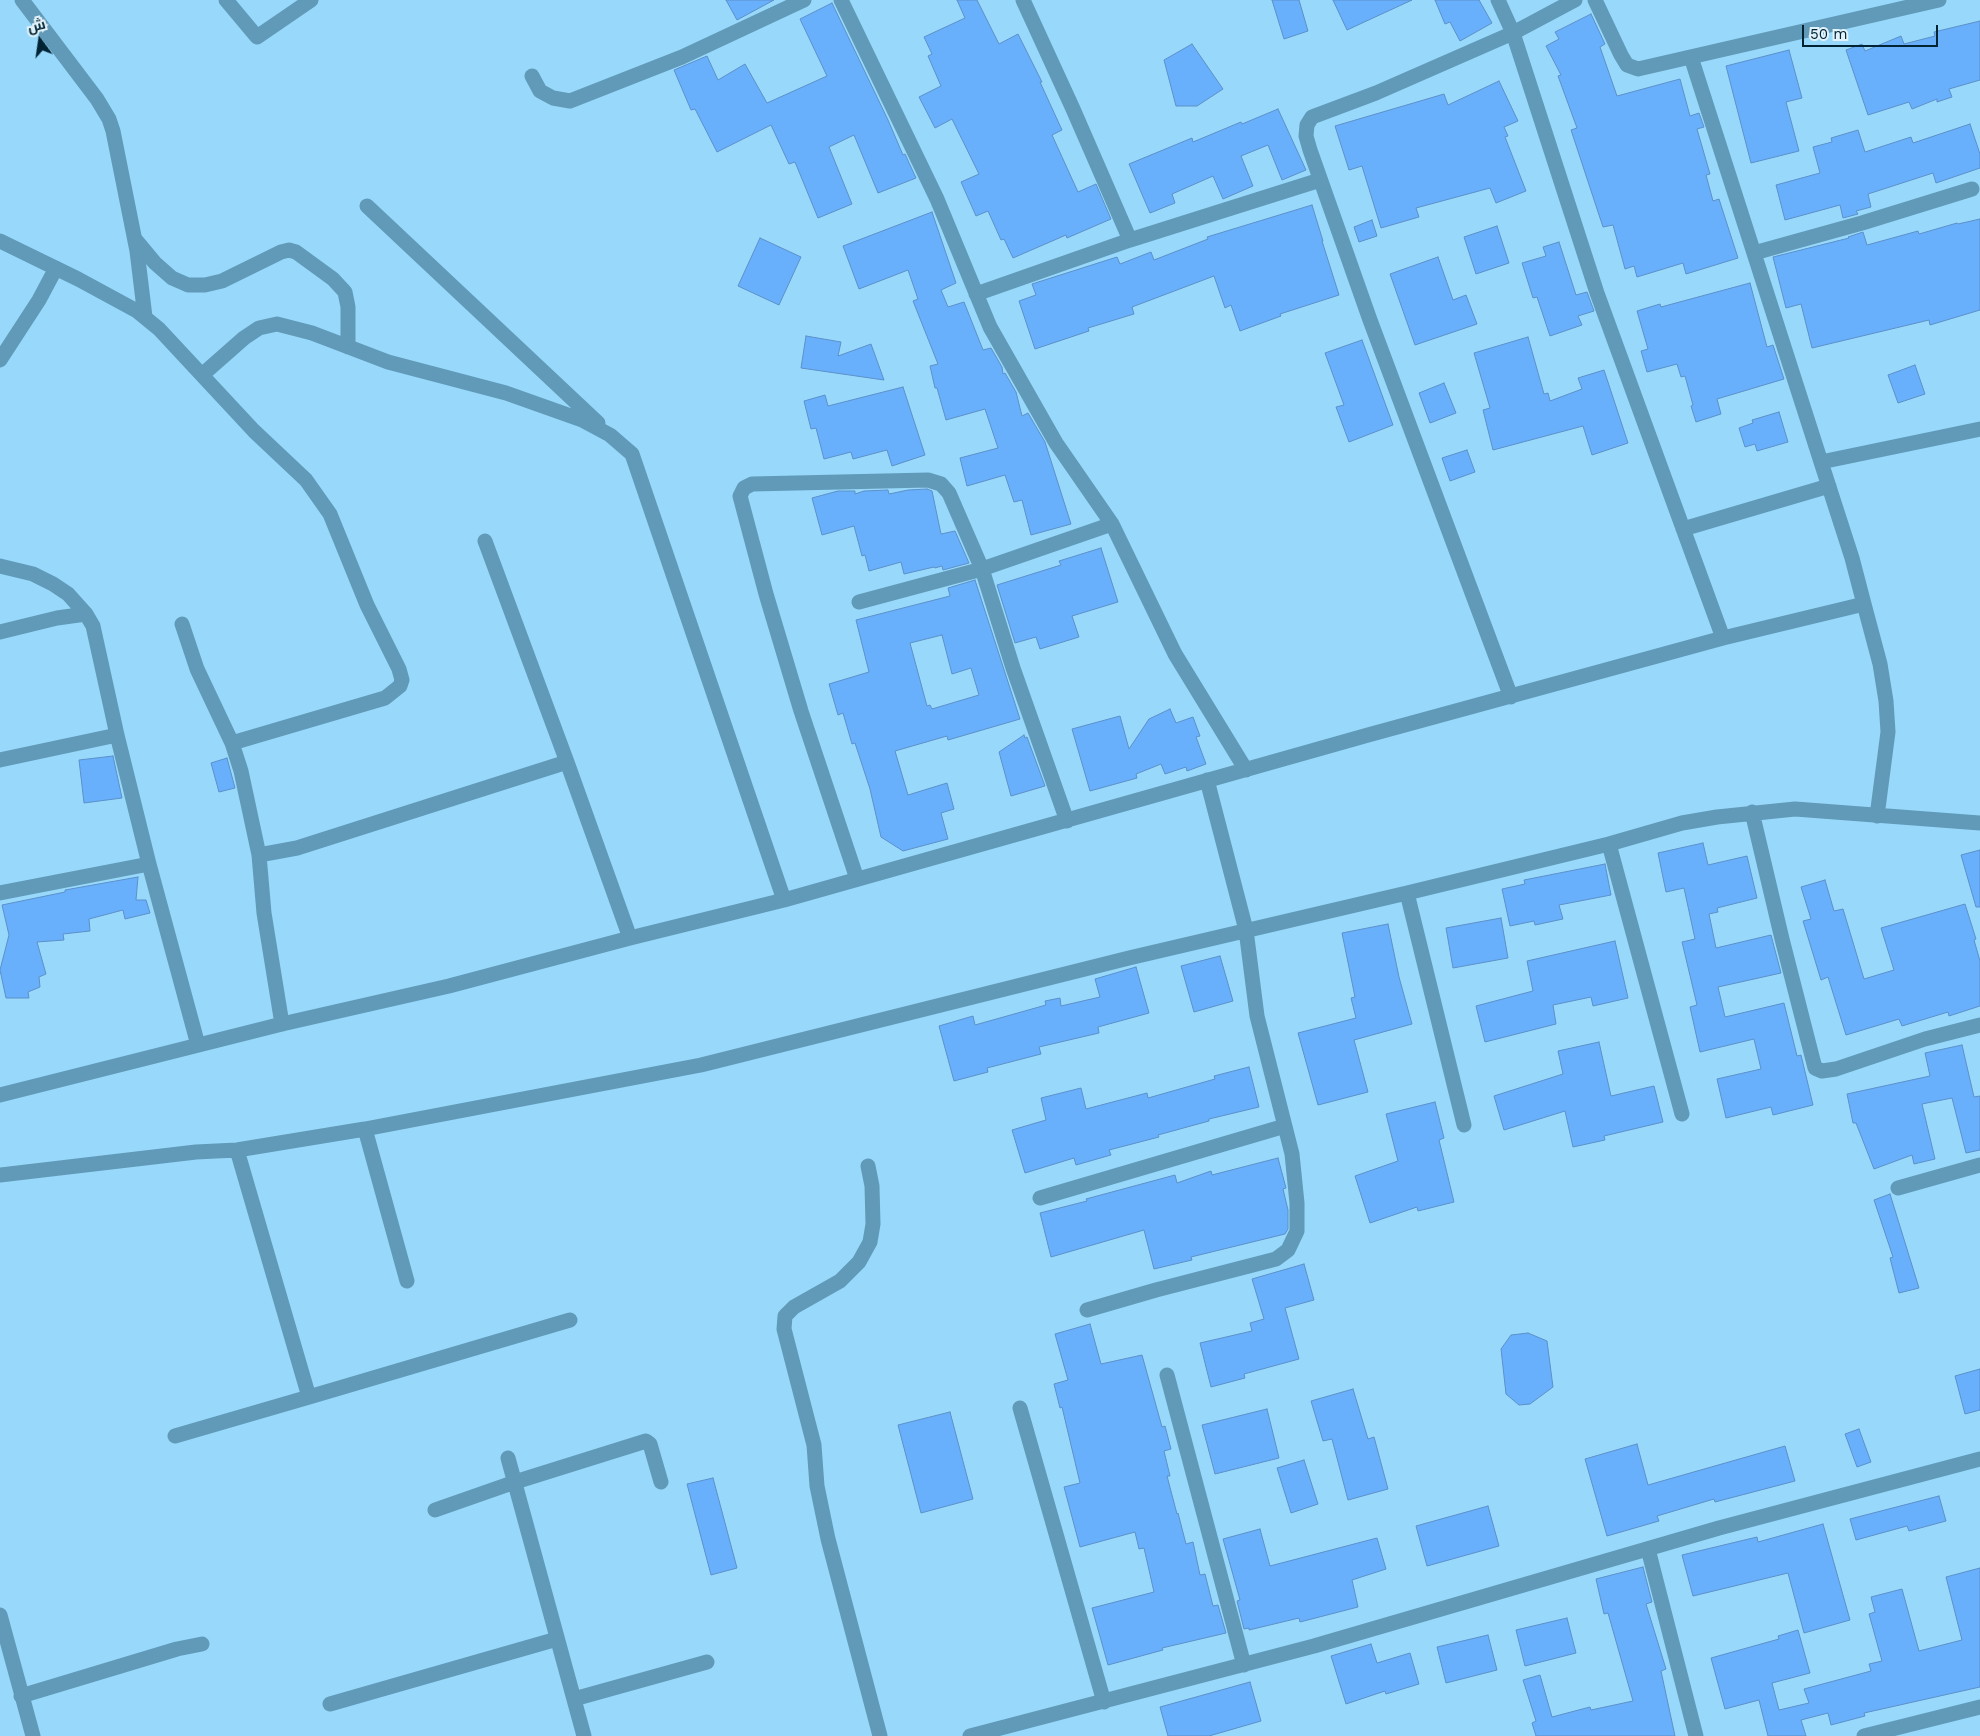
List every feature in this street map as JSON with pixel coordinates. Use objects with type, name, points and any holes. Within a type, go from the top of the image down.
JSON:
[{"type":"street","points":[[22,0],[97,99],[109,119],[134,237],[145,317]]},
{"type":"street","points":[[226,0],[257,37],[311,0]]},
{"type":"street","points":[[532,76],[540,90],[553,98],[570,101],[682,57],[804,0]]},
{"type":"street","points":[[841,0],[937,199],[990,327],[1056,443],[1112,524],[1174,654],[1246,770]]},
{"type":"street","points":[[1023,0],[1130,240]]},
{"type":"street","points":[[1498,0],[1513,33],[1598,293],[1723,638]]},
{"type":"street","points":[[1511,697],[1370,320],[1320,180],[1306,136],[1307,125],[1312,117],[1376,93],[1513,33],[1575,0]]},
{"type":"street","points":[[1595,0],[1627,65],[1638,69],[1939,0]]},
{"type":"street","points":[[1692,57],[1822,462],[1880,664],[1886,700],[1888,732],[1877,816]]},
{"type":"street","points":[[976,294],[1130,240],[1320,180]]},
{"type":"street","points":[[1754,253],[1862,223],[1972,189]]},
{"type":"street","points":[[367,206],[632,454],[784,900]]},
{"type":"street","points":[[134,237],[155,263],[172,278],[188,285],[205,286],[222,281],[281,252],[289,250],[296,252],[333,279],[345,292],[348,307],[348,347]]},
{"type":"street","points":[[0,241],[119,300],[145,317],[159,329],[254,431],[306,480],[330,514],[367,605],[399,668],[402,680],[396,691],[385,698],[232,743]]},
{"type":"street","points":[[0,360],[39,300],[56,268]]},
{"type":"street","points":[[202,375],[251,333],[259,328],[277,324],[312,333],[388,362],[506,394],[582,420],[610,435],[632,454]]},
{"type":"street","points":[[1822,462],[1980,429]]},
{"type":"street","points":[[857,879],[798,702],[766,594],[740,496],[744,488],[752,484],[919,480],[928,480],[941,484],[949,493],[982,569],[1013,668],[1066,821]]},
{"type":"street","points":[[1683,529],[1829,486]]},
{"type":"street","points":[[859,602],[982,569],[1112,524]]},
{"type":"street","points":[[485,541],[630,938]]},
{"type":"street","points":[[0,566],[33,574],[68,594],[86,614],[93,626],[117,735],[149,864],[198,1045]]},
{"type":"street","points":[[0,1095],[282,1024],[450,986],[630,938],[784,900],[1207,780],[1723,638],[1864,604]]},
{"type":"street","points":[[0,632],[57,618],[86,614]]},
{"type":"street","points":[[182,624],[197,669],[232,743],[241,771],[259,855],[264,913],[282,1024]]},
{"type":"street","points":[[0,760],[117,735]]},
{"type":"street","points":[[259,855],[298,848],[567,762]]},
{"type":"street","points":[[1087,1310],[1276,1259],[1288,1250],[1296,1231],[1297,1203],[1292,1154],[1257,1016],[1246,930],[1207,780]]},
{"type":"street","points":[[0,1175],[196,1152],[237,1150],[365,1129],[701,1065],[1246,930],[1608,844],[1682,824],[1752,812],[1794,809],[1980,823]]},
{"type":"street","points":[[1752,812],[1815,1068],[1822,1071],[1836,1069],[1925,1039],[1980,1026]]},
{"type":"street","points":[[1608,844],[1682,1114]]},
{"type":"street","points":[[0,893],[149,864]]},
{"type":"street","points":[[1407,893],[1464,1125]]},
{"type":"street","points":[[1040,1198],[1285,1126]]},
{"type":"street","points":[[365,1129],[407,1280]]},
{"type":"street","points":[[237,1150],[309,1397]]},
{"type":"street","points":[[1898,1188],[1980,1165]]},
{"type":"street","points":[[868,1166],[872,1186],[873,1224],[870,1242],[859,1262],[840,1281],[794,1307],[785,1316],[784,1329],[814,1444],[817,1486],[826,1530],[880,1736]]},
{"type":"street","points":[[175,1436],[570,1320]]},
{"type":"street","points":[[1167,1375],[1244,1665]]},
{"type":"street","points":[[1020,1408],[1104,1702]]},
{"type":"street","points":[[435,1510],[515,1482],[646,1441],[650,1444],[661,1482]]},
{"type":"street","points":[[508,1458],[584,1736]]},
{"type":"street","points":[[970,1736],[1244,1665],[1648,1549],[1980,1459]]},
{"type":"street","points":[[1648,1549],[1696,1736]]},
{"type":"street","points":[[0,1615],[33,1736]]},
{"type":"street","points":[[330,1704],[557,1639]]},
{"type":"street","points":[[21,1696],[177,1649],[202,1644]]},
{"type":"street","points":[[574,1699],[707,1662]]},
{"type":"street","points":[[1864,1736],[1980,1707]]},
{"type":"building","points":[[726,0],[774,0],[737,20]]},
{"type":"building","points":[[957,0],[977,0],[999,44],[1018,34],[1042,82],[1040,82],[1062,130],[1052,135],[1078,192],[1096,184],[1111,219],[1067,238],[1066,235],[1013,258],[1004,239],[1001,240],[988,211],[976,216],[961,182],[979,174],[952,119],[935,128],[919,97],[941,86],[928,56],[932,54],[924,37],[965,18]]},
{"type":"building","points":[[1272,0],[1299,0],[1308,31],[1284,39]]},
{"type":"building","points":[[1333,0],[1412,0],[1347,30]]},
{"type":"building","points":[[1435,0],[1479,0],[1492,23],[1460,41],[1450,22],[1445,24]]},
{"type":"building","points":[[832,3],[903,155],[905,154],[916,178],[878,193],[854,135],[829,147],[852,204],[818,218],[795,162],[789,164],[771,125],[717,152],[695,109],[691,110],[674,70],[707,56],[718,80],[745,64],[767,103],[827,76],[800,19]]},
{"type":"building","points":[[1591,14],[1605,44],[1600,47],[1617,96],[1680,79],[1690,116],[1699,113],[1704,127],[1697,129],[1710,174],[1706,175],[1713,201],[1719,199],[1738,258],[1686,274],[1683,263],[1637,277],[1634,266],[1625,269],[1613,225],[1603,227],[1571,130],[1577,128],[1558,76],[1561,75],[1546,46],[1559,39],[1555,32]]},
{"type":"building","points":[[1980,21],[1980,80],[1949,89],[1952,97],[1937,102],[1937,99],[1912,109],[1909,102],[1868,115],[1846,50],[1862,44],[1865,51],[1901,36],[1904,44],[1935,36],[1934,32]]},
{"type":"building","points":[[1192,44],[1223,89],[1197,106],[1176,106],[1164,60]]},
{"type":"building","points":[[1789,50],[1802,98],[1786,102],[1799,151],[1751,163],[1726,66]]},
{"type":"building","points":[[1499,81],[1518,121],[1504,127],[1508,136],[1505,137],[1526,191],[1496,203],[1490,188],[1416,208],[1419,217],[1381,228],[1362,166],[1349,170],[1335,126],[1444,94],[1448,105]]},
{"type":"building","points":[[1278,109],[1306,170],[1282,180],[1268,145],[1241,156],[1253,186],[1223,199],[1213,176],[1172,194],[1175,203],[1150,213],[1129,164],[1192,138],[1193,142]]},
{"type":"building","points":[[1970,124],[1980,154],[1980,168],[1936,183],[1933,173],[1868,194],[1871,207],[1856,211],[1858,214],[1843,218],[1840,205],[1785,220],[1776,185],[1820,173],[1813,147],[1832,142],[1831,138],[1858,130],[1865,152],[1911,137],[1913,143]]},
{"type":"building","points":[[1312,205],[1339,295],[1280,314],[1281,316],[1240,331],[1231,305],[1225,308],[1214,276],[1132,307],[1134,314],[1088,328],[1089,331],[1035,349],[1019,301],[1036,295],[1032,284],[1117,257],[1120,264],[1151,252],[1154,260],[1208,239],[1207,237]]},
{"type":"building","points":[[932,212],[956,283],[941,290],[948,307],[964,302],[983,350],[991,348],[1002,367],[1003,374],[1005,373],[1016,392],[1022,416],[1028,413],[1045,442],[1071,524],[1031,535],[1022,500],[1014,502],[1005,475],[967,486],[960,458],[998,448],[985,409],[946,420],[930,366],[938,364],[913,301],[918,299],[908,270],[859,289],[843,246]]},
{"type":"building","points":[[1980,219],[1980,310],[1930,325],[1929,320],[1812,348],[1801,304],[1786,308],[1773,257],[1849,238],[1863,232],[1867,245],[1918,231],[1919,234],[1957,223]]},
{"type":"building","points":[[1372,220],[1377,236],[1359,242],[1354,227]]},
{"type":"building","points":[[1497,226],[1509,263],[1476,274],[1464,237]]},
{"type":"building","points":[[760,238],[801,257],[779,305],[738,286]]},
{"type":"building","points":[[1559,242],[1576,295],[1587,292],[1594,311],[1578,316],[1582,325],[1550,336],[1537,297],[1533,298],[1522,263],[1546,256],[1543,247]]},
{"type":"building","points":[[1438,257],[1453,300],[1466,295],[1477,324],[1415,345],[1390,274]]},
{"type":"building","points":[[1750,283],[1767,347],[1773,345],[1784,379],[1717,399],[1721,414],[1696,422],[1685,376],[1681,377],[1677,364],[1647,372],[1641,351],[1648,349],[1637,311],[1660,304],[1661,307]]},
{"type":"building","points":[[806,336],[841,342],[838,356],[871,344],[884,380],[801,368]]},
{"type":"building","points":[[1528,337],[1544,394],[1548,393],[1550,401],[1582,389],[1578,378],[1604,370],[1628,443],[1592,455],[1583,426],[1493,450],[1483,410],[1490,408],[1474,353]]},
{"type":"building","points":[[1362,340],[1393,425],[1349,442],[1336,407],[1344,405],[1325,353]]},
{"type":"building","points":[[1915,365],[1925,394],[1898,403],[1888,375]]},
{"type":"building","points":[[1444,383],[1456,413],[1430,423],[1419,393]]},
{"type":"building","points":[[903,387],[925,455],[892,466],[887,450],[853,459],[851,452],[824,459],[816,428],[811,429],[804,401],[825,395],[828,406]]},
{"type":"building","points":[[1779,412],[1788,442],[1757,451],[1755,444],[1745,447],[1739,428],[1753,423],[1752,420]]},
{"type":"building","points":[[1467,450],[1475,472],[1450,481],[1442,458]]},
{"type":"building","points":[[927,489],[932,491],[941,534],[955,531],[969,563],[943,570],[942,566],[904,574],[901,562],[869,571],[865,555],[862,556],[854,526],[822,535],[812,498],[838,491],[855,491],[855,494],[864,491],[888,490],[889,494]]},
{"type":"building","points":[[1101,548],[1118,602],[1072,616],[1079,637],[1040,649],[1036,637],[1015,643],[997,585],[1061,565],[1059,561]]},
{"type":"building","points":[[975,580],[1020,719],[948,740],[947,736],[895,751],[908,795],[947,783],[954,809],[941,813],[948,839],[903,851],[881,837],[870,789],[855,743],[852,744],[843,713],[838,715],[829,684],[869,672],[856,620],[950,596],[948,588]],"holes":[[[942,635],[952,674],[971,668],[979,695],[932,709],[930,705],[927,706],[910,643]]]},
{"type":"building","points":[[1170,709],[1176,723],[1193,717],[1200,736],[1196,737],[1206,764],[1187,771],[1186,767],[1165,774],[1161,764],[1136,774],[1137,778],[1090,791],[1072,729],[1120,716],[1129,749],[1149,719]]},
{"type":"building","points":[[1024,735],[1025,738],[1027,737],[1045,786],[1011,796],[999,752]]},
{"type":"building","points":[[113,756],[122,798],[84,803],[79,760]]},
{"type":"building","points":[[227,758],[235,788],[219,792],[211,763]]},
{"type":"building","points":[[1703,843],[1708,865],[1747,856],[1757,898],[1717,908],[1718,912],[1709,914],[1716,948],[1771,935],[1781,973],[1718,987],[1725,1017],[1784,1003],[1797,1056],[1801,1055],[1813,1105],[1773,1115],[1771,1107],[1726,1118],[1717,1079],[1761,1069],[1754,1039],[1700,1052],[1690,1007],[1697,1005],[1682,942],[1695,939],[1684,888],[1666,892],[1658,853]]},
{"type":"building","points":[[1980,850],[1980,907],[1976,907],[1961,855]]},
{"type":"building","points":[[1605,864],[1611,895],[1559,905],[1563,919],[1535,925],[1534,921],[1510,926],[1502,889],[1525,884],[1524,880]]},
{"type":"building","points":[[138,877],[136,900],[146,900],[150,913],[125,919],[123,910],[89,919],[90,931],[63,934],[64,940],[37,942],[46,974],[39,977],[40,987],[28,992],[29,998],[6,998],[0,970],[9,935],[2,905],[65,892],[65,890]]},
{"type":"building","points":[[1825,880],[1834,911],[1843,909],[1864,979],[1894,970],[1881,928],[1965,904],[1976,939],[1974,940],[1980,961],[1980,1006],[1949,1016],[1948,1012],[1902,1026],[1899,1019],[1846,1035],[1828,977],[1821,980],[1803,921],[1811,919],[1801,887]]},
{"type":"building","points":[[1501,918],[1508,958],[1453,968],[1446,928]]},
{"type":"building","points":[[1388,924],[1399,977],[1412,1024],[1354,1040],[1368,1092],[1318,1105],[1298,1033],[1356,1018],[1351,998],[1355,997],[1342,933]]},
{"type":"building","points":[[1615,941],[1628,998],[1593,1006],[1591,997],[1553,1005],[1556,1024],[1485,1042],[1476,1006],[1533,991],[1527,961]]},
{"type":"building","points":[[1220,956],[1233,1001],[1194,1012],[1181,966]]},
{"type":"building","points":[[1136,967],[1149,1013],[1098,1027],[1099,1033],[1039,1047],[1041,1054],[987,1068],[988,1072],[954,1081],[939,1026],[973,1016],[975,1025],[1046,1005],[1045,1001],[1060,998],[1061,1006],[1100,997],[1095,979]]},
{"type":"building","points":[[1599,1042],[1611,1096],[1654,1086],[1663,1122],[1604,1136],[1605,1140],[1573,1147],[1565,1111],[1504,1130],[1494,1096],[1563,1074],[1558,1051]]},
{"type":"building","points":[[1962,1045],[1974,1097],[1980,1096],[1980,1150],[1966,1153],[1952,1098],[1922,1104],[1935,1159],[1914,1164],[1912,1155],[1874,1169],[1856,1123],[1853,1123],[1847,1094],[1930,1076],[1925,1053]]},
{"type":"building","points":[[1249,1067],[1259,1107],[1209,1119],[1209,1121],[1158,1135],[1159,1137],[1109,1150],[1111,1155],[1076,1165],[1074,1158],[1025,1173],[1012,1130],[1046,1120],[1041,1098],[1081,1088],[1086,1109],[1147,1093],[1148,1098],[1215,1079],[1214,1076]]},
{"type":"building","points":[[1435,1102],[1444,1138],[1439,1140],[1454,1202],[1418,1211],[1417,1207],[1370,1223],[1355,1176],[1398,1161],[1386,1114]]},
{"type":"building","points":[[1278,1158],[1286,1188],[1283,1189],[1288,1210],[1288,1229],[1285,1234],[1191,1257],[1192,1260],[1154,1269],[1144,1230],[1051,1257],[1040,1213],[1175,1175],[1177,1183],[1211,1171],[1212,1175]]},
{"type":"building","points":[[1890,1194],[1919,1288],[1899,1293],[1890,1258],[1893,1257],[1874,1200]]},
{"type":"building","points":[[1304,1264],[1314,1300],[1285,1308],[1299,1359],[1244,1374],[1245,1378],[1211,1387],[1200,1343],[1252,1331],[1250,1323],[1264,1319],[1252,1279]]},
{"type":"building","points":[[1090,1324],[1101,1364],[1142,1355],[1162,1427],[1165,1426],[1171,1449],[1164,1451],[1170,1476],[1167,1476],[1186,1544],[1193,1542],[1200,1575],[1205,1574],[1213,1606],[1218,1605],[1226,1633],[1162,1648],[1163,1650],[1108,1665],[1092,1608],[1154,1592],[1144,1548],[1139,1549],[1135,1532],[1080,1547],[1064,1487],[1080,1483],[1062,1407],[1060,1408],[1054,1384],[1068,1380],[1055,1334]]},
{"type":"building","points":[[1528,1333],[1547,1341],[1553,1387],[1530,1404],[1519,1405],[1506,1394],[1501,1349],[1511,1335]]},
{"type":"building","points":[[1980,1369],[1980,1410],[1965,1414],[1955,1376]]},
{"type":"building","points":[[1353,1389],[1368,1439],[1374,1437],[1388,1489],[1348,1500],[1332,1439],[1323,1441],[1311,1401]]},
{"type":"building","points":[[1267,1409],[1279,1458],[1215,1474],[1202,1425]]},
{"type":"building","points":[[950,1412],[973,1499],[921,1513],[898,1425]]},
{"type":"building","points":[[1859,1429],[1871,1462],[1857,1467],[1845,1434]]},
{"type":"building","points":[[1637,1444],[1648,1485],[1785,1446],[1795,1481],[1715,1502],[1714,1499],[1657,1516],[1659,1521],[1607,1536],[1585,1459]]},
{"type":"building","points":[[1304,1460],[1318,1504],[1291,1513],[1277,1468]]},
{"type":"building","points":[[713,1478],[737,1568],[711,1575],[687,1484]]},
{"type":"building","points":[[1939,1496],[1946,1521],[1909,1531],[1907,1526],[1856,1540],[1850,1519]]},
{"type":"building","points":[[1488,1506],[1499,1546],[1427,1566],[1416,1526]]},
{"type":"building","points":[[1823,1524],[1850,1620],[1804,1633],[1788,1573],[1693,1596],[1682,1555],[1757,1537],[1758,1542]]},
{"type":"building","points":[[1260,1529],[1270,1566],[1377,1538],[1386,1569],[1352,1580],[1358,1607],[1300,1622],[1299,1618],[1249,1630],[1249,1628],[1244,1629],[1237,1601],[1240,1600],[1223,1539]]},
{"type":"building","points":[[1643,1567],[1652,1602],[1646,1604],[1666,1669],[1661,1671],[1675,1736],[1536,1736],[1532,1723],[1536,1721],[1523,1680],[1540,1675],[1552,1717],[1590,1707],[1591,1710],[1633,1701],[1608,1613],[1604,1614],[1596,1579]]},
{"type":"building","points":[[1980,1568],[1980,1687],[1864,1713],[1865,1716],[1831,1725],[1828,1713],[1801,1720],[1806,1736],[1768,1736],[1759,1700],[1725,1709],[1711,1658],[1779,1639],[1778,1636],[1798,1630],[1810,1673],[1772,1683],[1779,1710],[1809,1703],[1804,1689],[1871,1671],[1869,1664],[1882,1661],[1869,1614],[1875,1612],[1871,1597],[1902,1589],[1919,1651],[1962,1640],[1946,1577]]},
{"type":"building","points":[[1567,1618],[1576,1653],[1525,1666],[1516,1630]]},
{"type":"building","points":[[1488,1635],[1497,1670],[1446,1683],[1437,1647]]},
{"type":"building","points":[[1371,1644],[1377,1663],[1410,1653],[1419,1684],[1386,1694],[1385,1691],[1346,1704],[1331,1656]]},
{"type":"building","points":[[1250,1682],[1261,1721],[1209,1736],[1168,1736],[1160,1707]]}]
